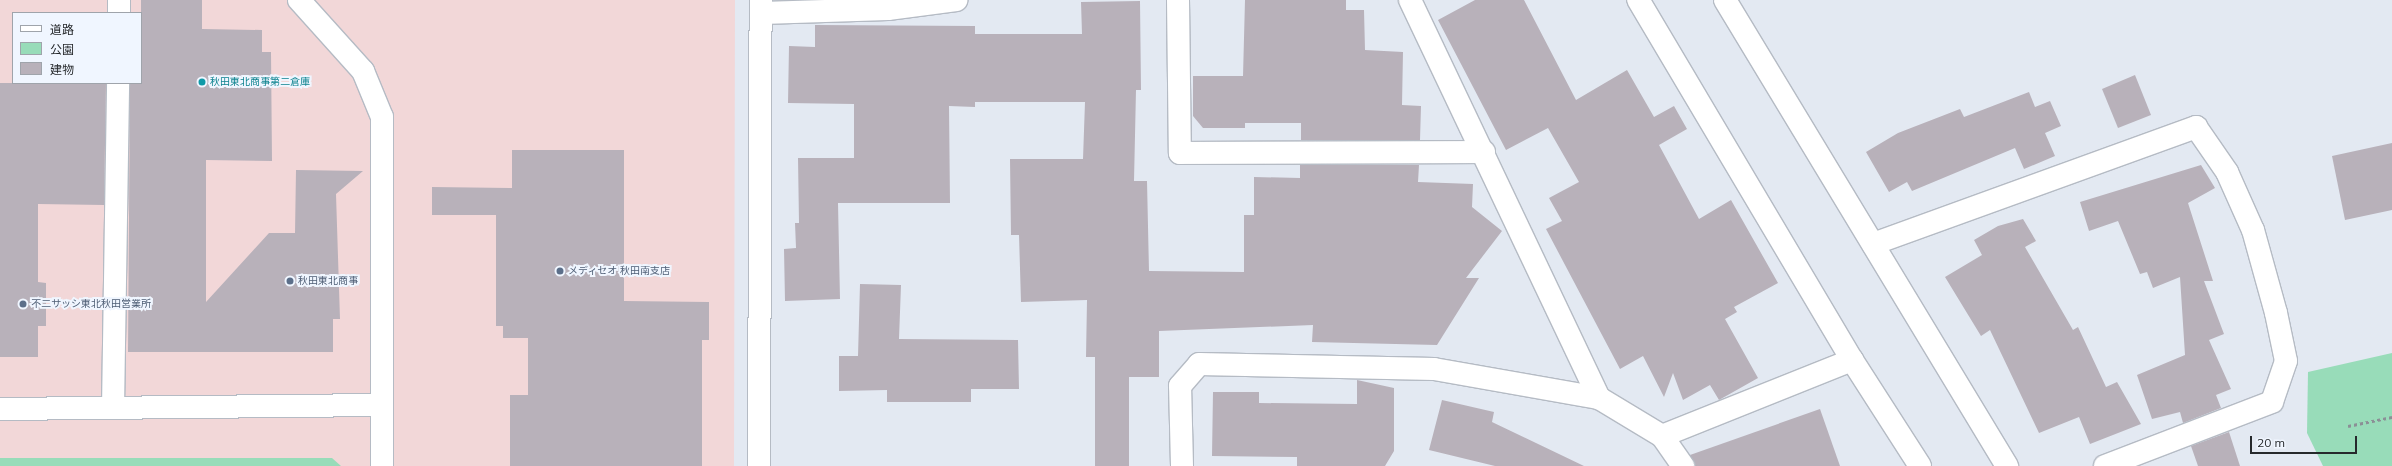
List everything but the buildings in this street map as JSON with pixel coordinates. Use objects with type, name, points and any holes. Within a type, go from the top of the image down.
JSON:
[{"type":"street","points":[[119,0],[119,12]]},
{"type":"street","points":[[299,0],[363,72],[382,117],[380,405],[382,466]]},
{"type":"street","points":[[759,466],[762,6],[888,9],[956,0]]},
{"type":"street","points":[[1178,0],[1180,153],[1484,152]]},
{"type":"street","points":[[1410,0],[1484,152],[1598,398]]},
{"type":"street","points":[[1638,0],[1852,360],[1920,466]]},
{"type":"street","points":[[1725,0],[2008,466]]},
{"type":"street","points":[[113,408],[118,84]]},
{"type":"street","points":[[1873,244],[2196,127],[2227,172],[2252,230],[2276,312],[2286,362],[2272,402],[2105,466]]},
{"type":"street","points":[[1662,436],[1852,360]]},
{"type":"street","points":[[1182,466],[1180,386],[1199,364],[1434,369],[1598,398],[1662,436],[1683,466]]},
{"type":"street","points":[[0,409],[380,405]]},
{"type":"path","points":[[2348,426],[2392,417]]},
{"type":"shaded area","points":[[0,0],[735,0],[734,466],[0,466]]},
{"type":"green space","points":[[2392,353],[2392,466],[2323,466],[2307,433],[2308,372]]},
{"type":"green space","points":[[0,458],[332,458],[341,466],[0,466]]},
{"type":"place","name":"秋田東北商事第二倉庫","points":[[202,82]]},
{"type":"place","name":"メディセオ 秋田南支店","points":[[560,271]]},
{"type":"place","name":"秋田東北商事","points":[[290,281]]},
{"type":"place","name":"不二サッシ東北秋田営業所","points":[[23,304]]}]
